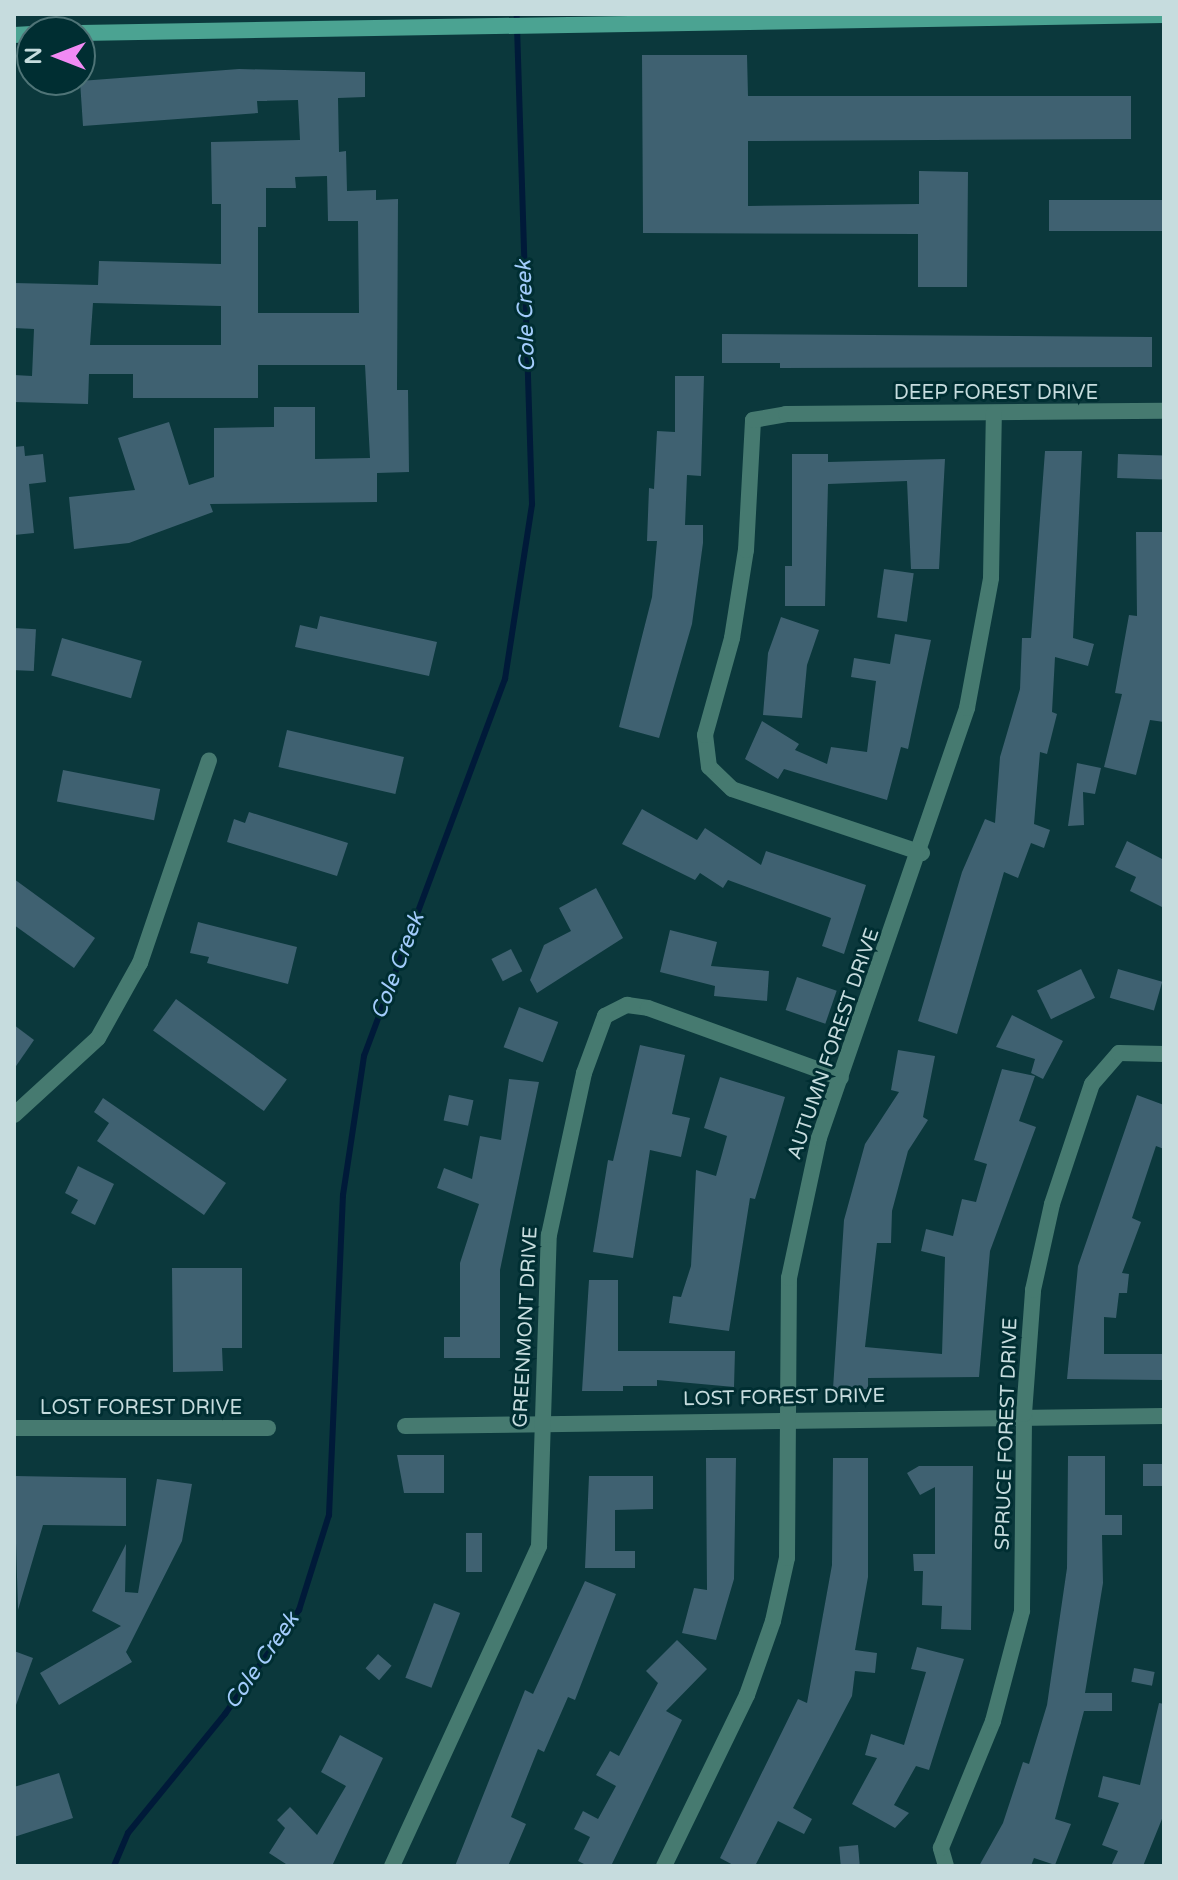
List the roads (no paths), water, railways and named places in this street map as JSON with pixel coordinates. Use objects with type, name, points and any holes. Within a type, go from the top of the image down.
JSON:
[{"type":"main road","points":[[96,33],[556,29],[863,19],[1164,15]]},
{"type":"street","name":"DEEP FOREST DRIVE","points":[[922,853],[732,789],[709,767],[705,735],[732,638],[746,550],[753,420],[828,413],[1164,411]]},
{"type":"street","name":"AUTUMN FOREST DRIVE","points":[[664,1866],[747,1695],[773,1621],[787,1558],[789,1278],[819,1138],[922,853],[967,708],[991,578],[994,413]]},
{"type":"street","points":[[14,1115],[98,1038],[140,963],[209,760]]},
{"type":"street","name":"GREENMONT DRIVE","points":[[392,1866],[527,1583],[539,1546],[540,1422],[549,1235],[584,1073],[605,1016],[627,1005],[648,1008],[841,1078]]},
{"type":"street","name":"SPRUCE FOREST DRIVE","points":[[946,1866],[941,1848],[993,1721],[1022,1611],[1024,1414],[1033,1290],[1052,1204],[1092,1084],[1119,1053],[1164,1054]]},
{"type":"street","name":"LOST FOREST DRIVE","points":[[405,1426],[1024,1414],[1164,1416]]},
{"type":"street","name":"LOST FOREST DRIVE","points":[[14,1428],[268,1428]]},
{"type":"waterway","name":"Cole Creek","points":[[114,1866],[128,1833],[225,1714],[299,1610],[329,1515],[343,1195],[364,1056],[505,679],[532,504],[517,14]]}]
